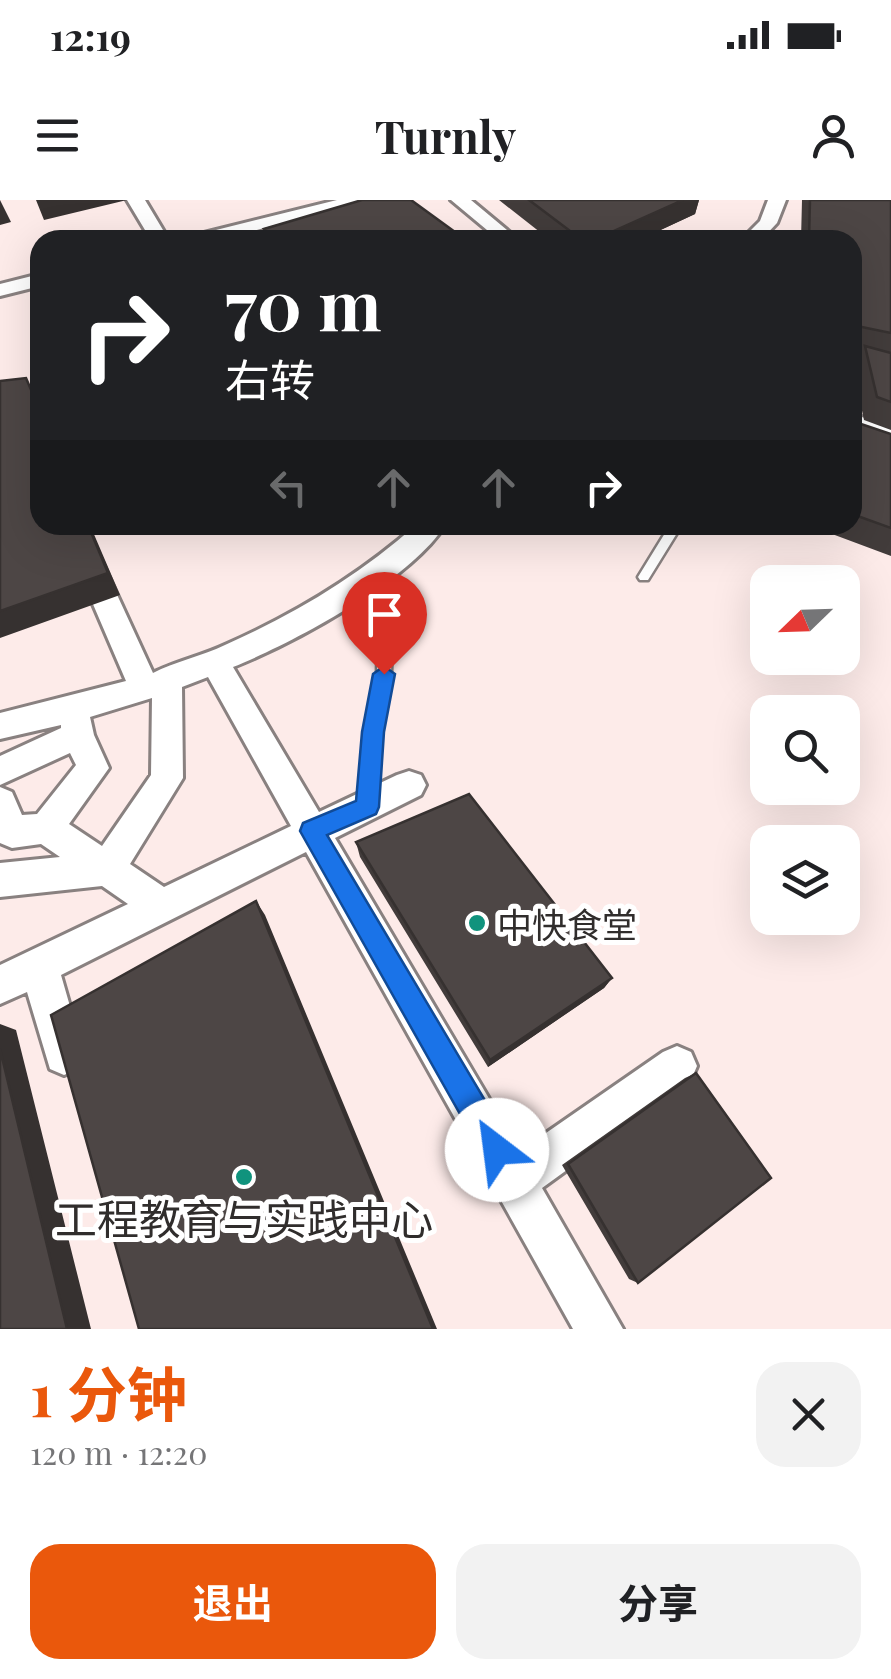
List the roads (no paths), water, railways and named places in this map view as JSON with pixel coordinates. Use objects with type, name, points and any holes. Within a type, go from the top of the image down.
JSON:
[{"type":"street","points":[[136,200],[154,230]]},
{"type":"street","points":[[239,230],[358,200]]},
{"type":"street","points":[[460,200],[498,230]]},
{"type":"street","points":[[764,230],[777,200]]},
{"type":"street","points":[[309,212],[331,230]]},
{"type":"street","points":[[0,290],[30,282]]},
{"type":"street","points":[[862,424],[891,434]]},
{"type":"street","points":[[77,535],[155,683],[167,778],[107,869]]},
{"type":"street","points":[[393,535],[404,550]]},
{"type":"street","points":[[0,771],[75,721],[155,683],[216,664],[324,609],[421,535]]},
{"type":"street","points":[[216,664],[599,1329]]},
{"type":"street","points":[[0,726],[75,721]]},
{"type":"street","points":[[46,828],[93,768],[75,721]]},
{"type":"street","points":[[0,985],[409,785]]},
{"type":"street","points":[[0,802],[12,832],[46,828],[160,906]]},
{"type":"street","points":[[0,880],[107,869]]},
{"type":"street","points":[[39,966],[76,1098]]},
{"type":"street","points":[[516,1181],[677,1066]]},
{"type":"lane","points":[[644,578],[670,535]]},
{"type":"lane","points":[[367,807],[373,732],[384,674],[377,571]]},
{"type":"place","name":"中快食堂","points":[[477,923]]},
{"type":"place","name":"工程教育与实践中心","points":[[244,1177]]}]
